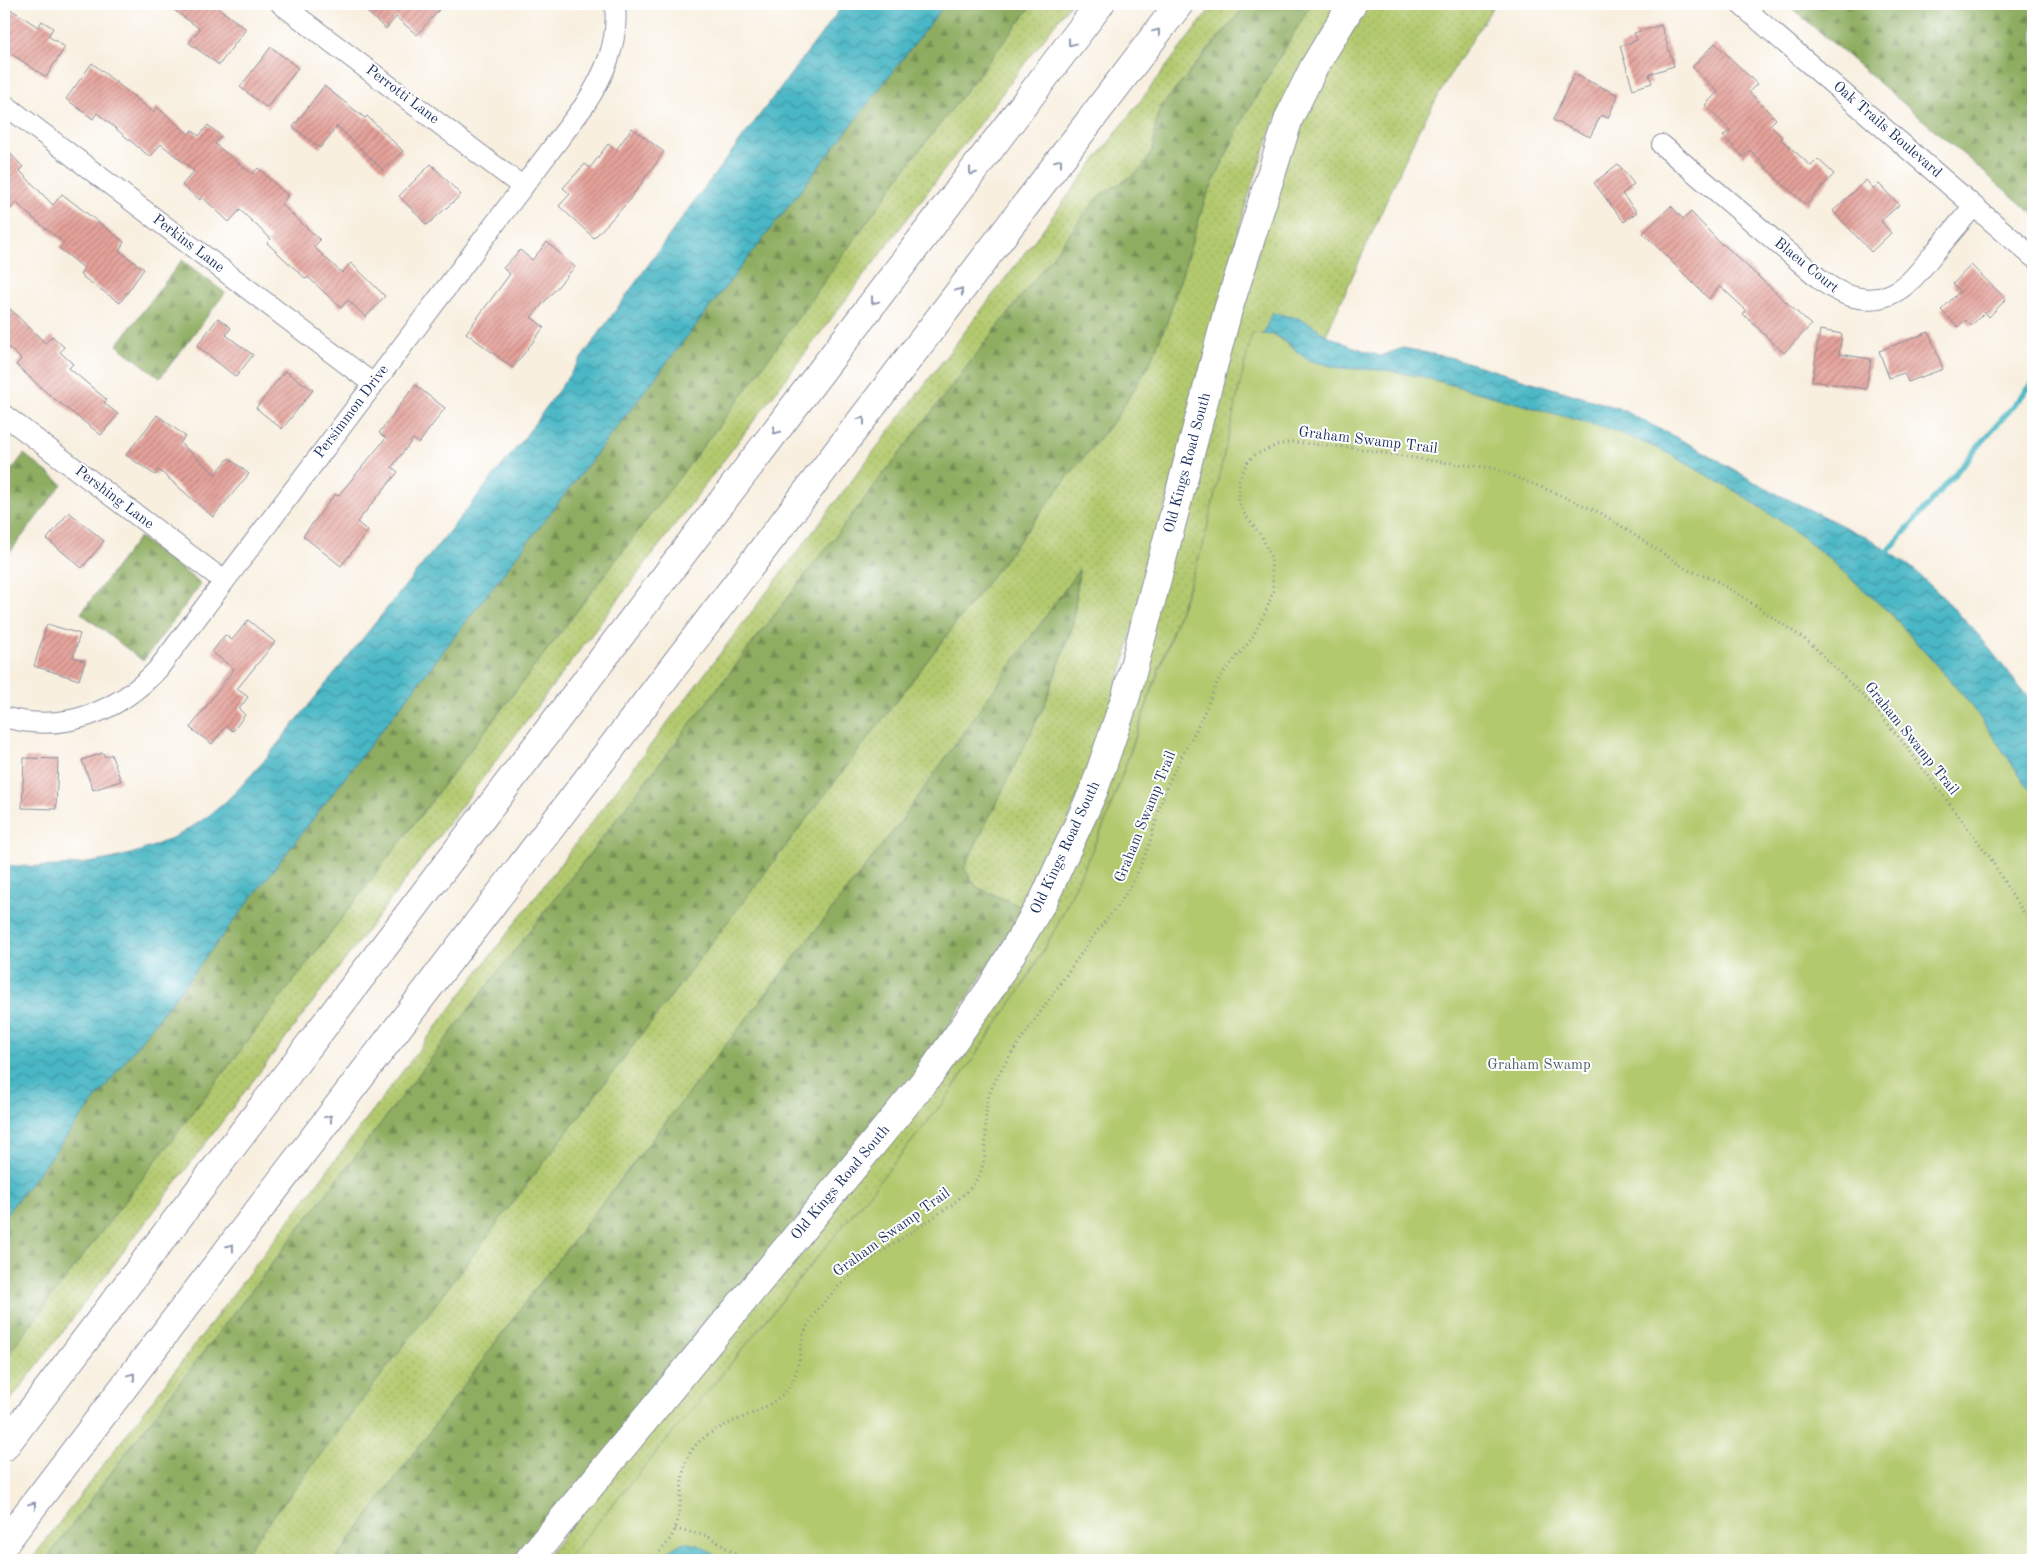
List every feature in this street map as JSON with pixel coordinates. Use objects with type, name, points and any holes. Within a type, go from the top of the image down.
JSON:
[{"type":"main road","points":[[4,1447],[1100,4]]},
{"type":"main road","points":[[4,1544],[1179,4]]},
{"type":"main road","name":"Old Kings Road South","points":[[529,1560],[922,1084],[991,988],[1044,899],[1094,790],[1126,696],[1228,310],[1289,118],[1314,67],[1352,4]]},
{"type":"street","name":"Perrotti Lane","points":[[281,4],[523,187]]},
{"type":"street","name":"Persimmon Drive","points":[[4,717],[36,722],[65,721],[94,714],[123,700],[142,686],[166,660],[584,106],[605,71],[614,38],[615,4]]},
{"type":"street","name":"Oak Trails Boulevard","points":[[1740,4],[2033,257]]},
{"type":"street","name":"Perkins Lane","points":[[4,104],[373,384]]},
{"type":"street","name":"Blaeu Court","points":[[1662,145],[1821,280],[1842,294],[1852,298],[1878,298],[1902,288],[1915,276],[1974,206]]},
{"type":"street","name":"Pershing Lane","points":[[4,415],[224,581]]},
{"type":"path","name":"Graham Swamp Trail","points":[[654,1560],[675,1529],[682,1494],[684,1467],[687,1458],[696,1445],[716,1430],[764,1408],[778,1398],[793,1378],[806,1328],[825,1301],[863,1265],[948,1208],[963,1195],[980,1173],[985,1151],[986,1104],[995,1081],[1005,1063],[1091,939],[1122,900],[1136,876],[1149,845],[1173,773],[1198,726],[1218,681],[1251,640],[1267,609],[1272,591],[1271,558],[1262,538],[1244,514],[1239,502],[1238,490],[1241,471],[1248,461],[1266,449],[1292,442],[1305,443],[1494,468],[1601,514],[1681,566],[1711,578],[1810,643],[1871,704],[1902,741],[1989,856],[2033,926]]},
{"type":"path","points":[[675,1529],[708,1536],[744,1560]]},
{"type":"green space","points":[[945,4],[1033,4],[908,165],[740,398],[4,1359],[4,1217]]},
{"type":"green space","points":[[1033,4],[1070,4],[4,1409],[4,1359],[740,398],[908,165]]},
{"type":"green space","points":[[1214,4],[1247,4],[1189,72],[1155,126],[1154,146],[1145,165],[1134,175],[1099,196],[134,1442],[46,1560],[31,1560]]},
{"type":"green space","points":[[1247,4],[1311,4],[1244,117],[1205,200],[1167,322],[1148,367],[1116,418],[1070,474],[240,1560],[46,1560],[134,1442],[1099,196],[1134,175],[1145,165],[1154,146],[1155,126],[1160,108]]},
{"type":"green space","points":[[1311,4],[1338,4],[1275,120],[1247,200],[1117,688],[1069,819],[1026,909],[976,887],[964,868],[1045,704],[1073,624],[1079,571],[898,825],[532,1293],[335,1560],[240,1560],[1070,474],[1116,418],[1148,367],[1167,322],[1205,200],[1244,117]]},
{"type":"green space","points":[[1364,4],[1495,4],[1457,63],[1417,133],[1326,335],[1309,323],[1282,339],[1183,601],[1107,818],[1056,928],[1023,986],[943,1103],[724,1372],[566,1560],[544,1560],[1040,930],[1199,463],[1276,188],[1316,87]]},
{"type":"green space","points":[[1787,4],[2033,4],[2033,214]]},
{"type":"green space","points":[[182,260],[225,293],[160,378],[117,345]]},
{"type":"green space","name":"Graham Swamp","points":[[1252,333],[1275,335],[1308,360],[1340,368],[1385,370],[1420,376],[1613,430],[1664,451],[1737,492],[1788,526],[1826,556],[1892,615],[1969,702],[2033,794],[2033,1560],[566,1560],[724,1372],[943,1103],[1023,986],[1056,928],[1107,818],[1203,546]]},
{"type":"green space","points":[[24,454],[62,484],[4,560],[4,480]]},
{"type":"green space","points":[[139,537],[201,584],[143,661],[81,613]]},
{"type":"green space","points":[[1079,569],[1073,624],[1045,704],[964,868],[977,887],[1026,909],[919,1072],[518,1560],[335,1560],[532,1293],[898,825]]},
{"type":"water","points":[[844,4],[945,4],[4,1217],[4,865],[59,866],[113,858],[139,851],[189,829],[212,813],[232,795],[263,762],[522,441],[689,208]]},
{"type":"water","points":[[1272,313],[1298,318],[1326,335],[1380,356],[1403,348],[1453,358],[1618,408],[1703,451],[1763,487],[1874,541],[1911,567],[1948,602],[1981,638],[2033,704],[2033,794],[1969,702],[1892,615],[1826,556],[1788,526],[1737,492],[1664,451],[1613,430],[1420,376],[1385,370],[1340,368],[1308,360],[1282,339],[1275,335],[1263,334]]},
{"type":"water","points":[[683,1542],[699,1545],[723,1560],[663,1560],[670,1550]]},
{"type":"building","points":[[166,4],[213,4],[246,29],[219,65],[189,43],[200,29]]},
{"type":"building","points":[[376,4],[444,4],[417,35],[396,17],[386,29],[368,13]]},
{"type":"building","points":[[4,5],[38,27],[42,21],[53,28],[48,36],[65,47],[46,77],[4,49]]},
{"type":"building","points":[[1661,25],[1674,66],[1649,74],[1652,83],[1633,89],[1620,46],[1637,40],[1634,33]]},
{"type":"building","points":[[1715,43],[1757,84],[1749,92],[1776,119],[1770,125],[1783,138],[1781,139],[1811,166],[1818,159],[1834,174],[1806,205],[1776,178],[1750,150],[1743,157],[1723,136],[1730,130],[1705,105],[1718,92],[1692,67]]},
{"type":"building","points":[[271,47],[298,68],[267,108],[240,87]]},
{"type":"building","points":[[92,63],[153,112],[157,107],[189,134],[192,130],[199,136],[208,125],[221,136],[215,144],[252,174],[258,168],[288,196],[281,204],[320,240],[314,247],[342,273],[351,263],[385,296],[366,317],[348,300],[341,308],[308,277],[306,279],[267,243],[271,239],[240,210],[229,222],[202,197],[200,200],[182,185],[194,171],[161,144],[150,157],[97,113],[93,119],[66,99]]},
{"type":"building","points":[[1574,74],[1618,95],[1608,118],[1601,115],[1590,137],[1553,120]]},
{"type":"building","points":[[324,86],[365,118],[367,116],[403,151],[384,171],[337,126],[320,148],[293,127]]},
{"type":"building","points":[[632,128],[664,152],[627,203],[594,238],[559,206],[570,194],[563,188],[585,164],[590,168],[608,144],[616,150]]},
{"type":"building","points":[[4,147],[23,167],[19,170],[53,205],[62,194],[124,242],[119,251],[144,269],[120,303],[80,275],[84,268],[59,248],[64,243],[17,203],[4,216]]},
{"type":"building","points":[[431,164],[461,195],[427,225],[399,196]]},
{"type":"building","points":[[1618,164],[1634,184],[1622,194],[1637,212],[1624,222],[1594,183]]},
{"type":"building","points":[[1866,180],[1874,189],[1879,184],[1899,205],[1881,221],[1891,233],[1871,252],[1833,211]]},
{"type":"building","points":[[1671,206],[1683,219],[1691,212],[1722,245],[1811,325],[1784,353],[1743,314],[1746,310],[1720,286],[1709,299],[1643,233]]},
{"type":"building","points":[[547,242],[575,267],[531,317],[544,327],[513,368],[466,333],[510,274],[503,268],[520,250],[532,260]]},
{"type":"building","points":[[1971,265],[2006,299],[1989,317],[1985,312],[1971,326],[1965,320],[1958,327],[1941,310],[1960,291],[1953,284]]},
{"type":"building","points":[[4,303],[45,343],[52,336],[64,347],[60,352],[73,364],[69,368],[107,400],[104,403],[118,414],[101,435],[47,393],[16,365],[21,359],[4,343]]},
{"type":"building","points":[[218,318],[231,328],[226,335],[253,355],[236,377],[197,346]]},
{"type":"building","points":[[1820,330],[1842,334],[1839,354],[1871,359],[1866,389],[1812,381]]},
{"type":"building","points":[[1929,332],[1943,369],[1908,382],[1904,373],[1889,378],[1879,351]]},
{"type":"building","points":[[285,371],[313,390],[282,429],[256,408]]},
{"type":"building","points":[[415,385],[445,408],[419,443],[413,439],[392,467],[398,472],[357,522],[368,531],[341,566],[303,536],[335,494],[338,496],[386,438],[379,433]]},
{"type":"building","points":[[157,415],[185,436],[180,443],[215,474],[229,458],[249,474],[213,517],[159,470],[155,475],[126,455]]},
{"type":"building","points":[[69,512],[104,541],[82,568],[47,539]]},
{"type":"building","points":[[248,620],[275,642],[237,689],[248,697],[239,709],[245,715],[233,731],[226,726],[212,744],[190,728],[234,669],[212,652],[225,635],[232,640]]},
{"type":"building","points":[[47,624],[80,634],[73,657],[85,661],[79,680],[34,666]]},
{"type":"building","points":[[103,753],[105,757],[111,754],[121,781],[93,790],[82,760]]},
{"type":"building","points":[[24,758],[58,759],[56,809],[22,808]]},
{"type":"waterway","points":[[1885,555],[2033,383]]}]
